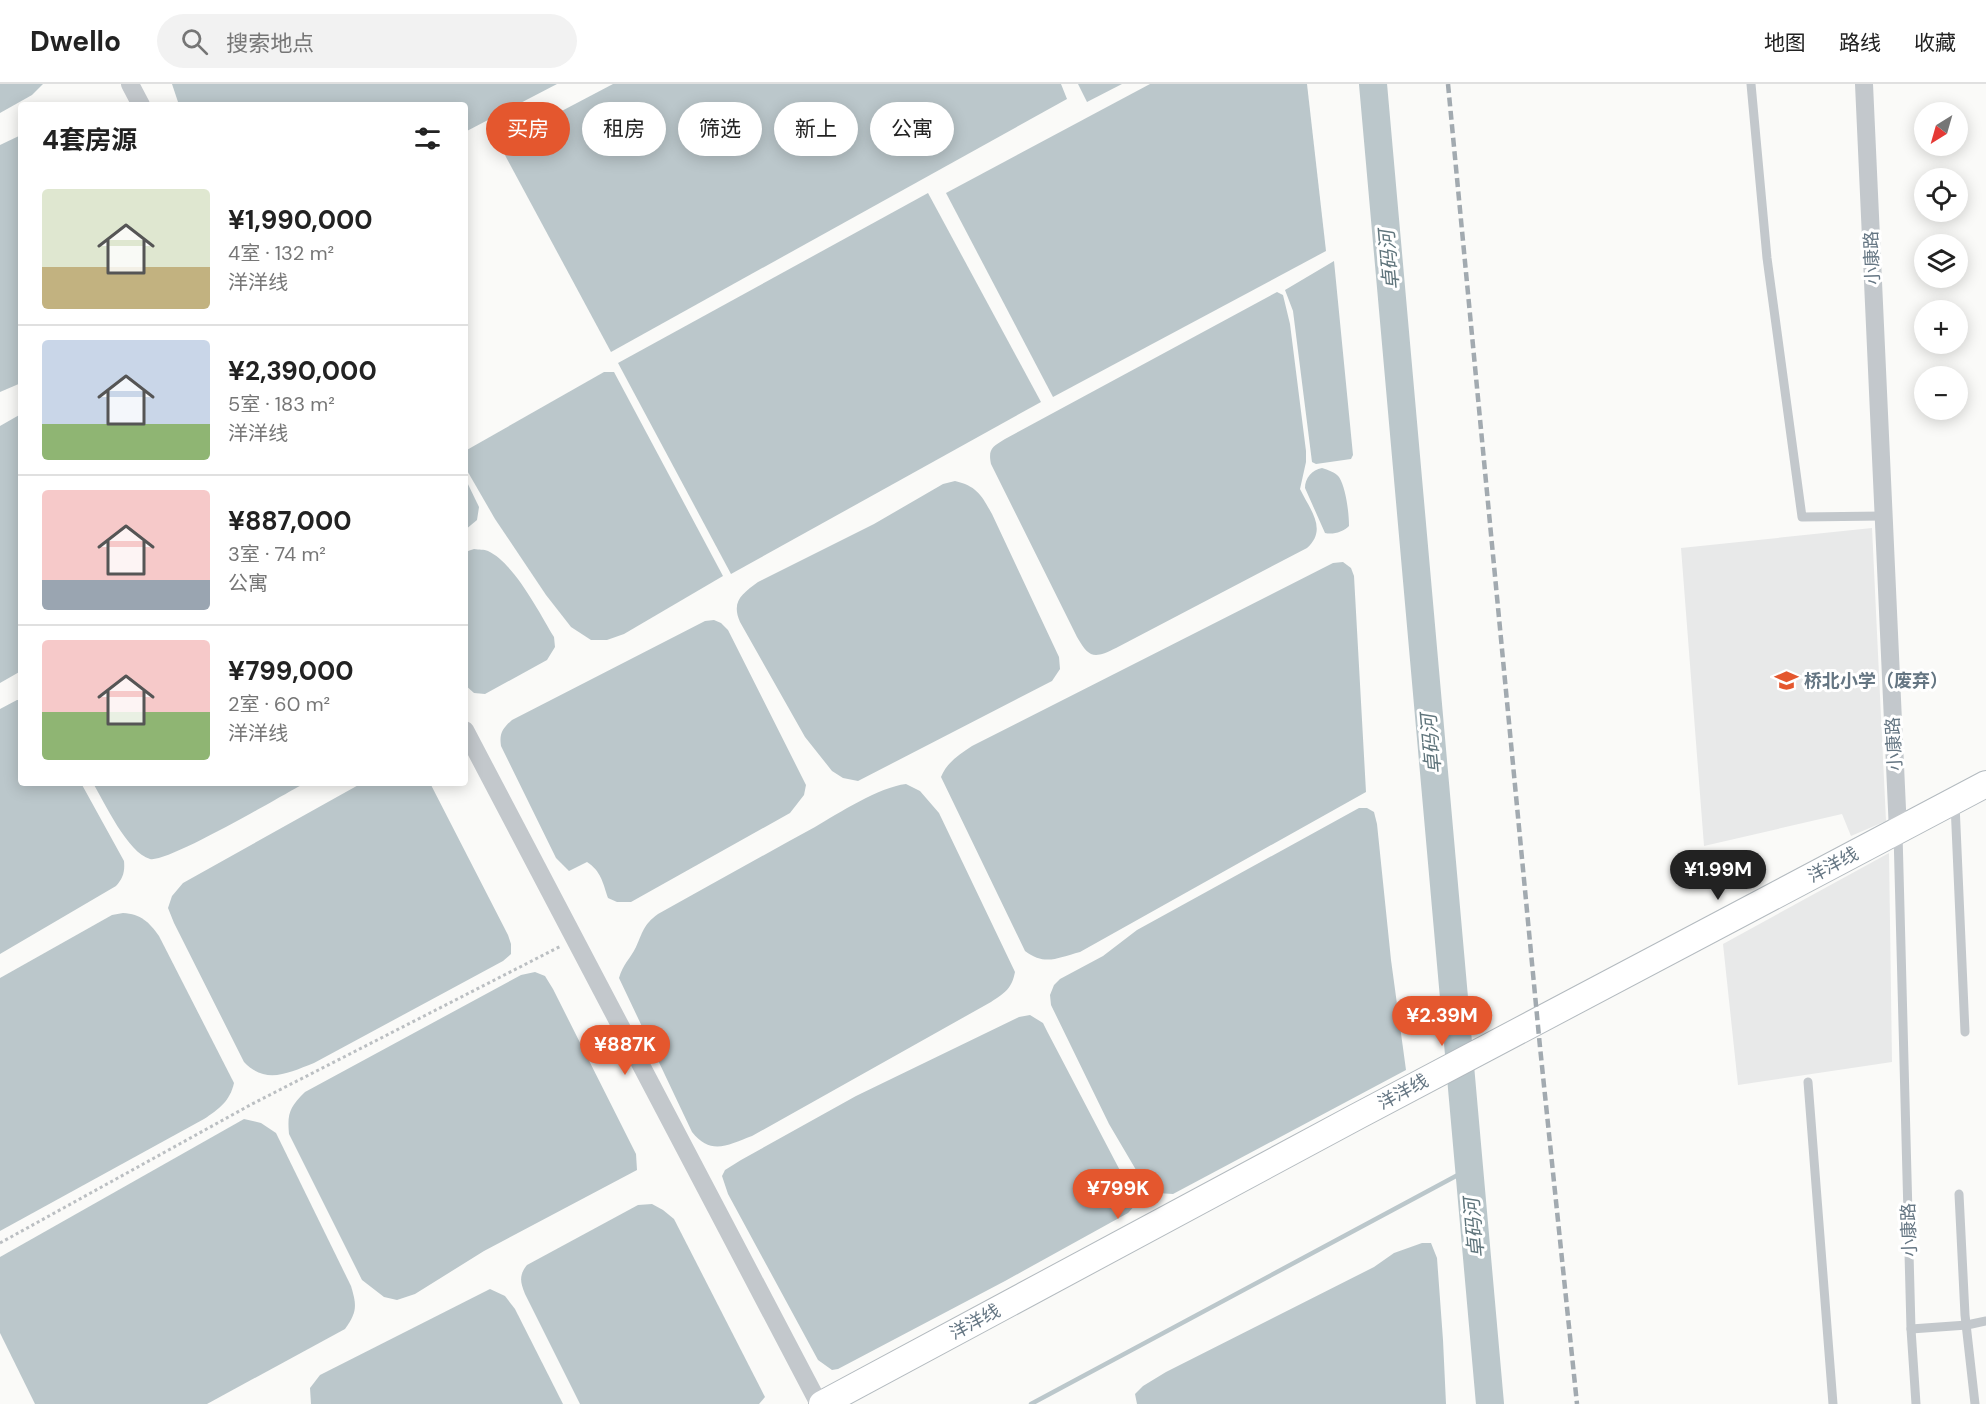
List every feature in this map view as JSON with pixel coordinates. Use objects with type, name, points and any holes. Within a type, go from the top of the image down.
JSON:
[{"type":"main road","name":"洋洋线","points":[[821,1404],[1986,784]]},
{"type":"street","points":[[130,84],[139,102]]},
{"type":"street","name":"小康路","points":[[1864,84],[1898,831]]},
{"type":"street","points":[[468,736],[821,1404]]},
{"type":"lane","points":[[1751,84],[1767,258],[1802,517],[1883,516]]},
{"type":"lane","points":[[1955,801],[1965,1032]]},
{"type":"lane","name":"小康路","points":[[1898,831],[1911,1329],[1916,1404]]},
{"type":"lane","points":[[1808,1082],[1833,1404]]},
{"type":"lane","points":[[1959,1194],[1967,1325],[1975,1404]]},
{"type":"lane","points":[[1911,1329],[1967,1325],[1986,1321]]},
{"type":"path","points":[[0,1243],[252,1104],[574,939]]},
{"type":"shaded area","points":[[0,84],[43,84],[32,95],[0,113]]},
{"type":"shaded area","points":[[172,84],[557,84],[522,102],[486,102],[486,121],[468,130],[468,102],[178,102]]},
{"type":"shaded area","points":[[613,84],[1061,84],[1067,99],[611,352],[505,156],[570,156],[570,107]]},
{"type":"shaded area","points":[[1078,84],[1122,84],[1087,102]]},
{"type":"shaded area","points":[[1150,84],[1307,84],[1326,251],[1053,397],[946,193]]},
{"type":"shaded area","points":[[18,136],[18,384],[0,392],[0,145]]},
{"type":"shaded area","points":[[928,193],[1041,402],[731,574],[618,363]]},
{"type":"shaded area","points":[[1334,261],[1353,455],[1351,459],[1316,464],[1312,462],[1293,311],[1285,290]]},
{"type":"shaded area","points":[[1277,292],[1283,295],[1290,324],[1306,451],[1300,489],[1317,527],[1313,541],[1307,548],[1116,648],[1097,655],[1089,653],[1077,637],[991,464],[992,449],[1005,439]]},
{"type":"shaded area","points":[[604,372],[614,372],[723,576],[624,634],[607,640],[591,640],[571,627],[546,595],[495,519],[468,472],[468,449]]},
{"type":"shaded area","points":[[18,416],[18,673],[0,683],[0,426]]},
{"type":"shaded area","points":[[1322,468],[1339,477],[1347,501],[1349,526],[1335,533],[1325,533],[1305,488],[1310,475]]},
{"type":"shaded area","points":[[955,481],[974,489],[982,497],[992,514],[1059,657],[1060,669],[1052,681],[858,781],[843,778],[832,771],[805,737],[740,622],[738,603],[743,594],[758,582],[874,524],[943,484]]},
{"type":"shaded area","points":[[468,484],[479,507],[477,520],[468,528]]},
{"type":"shaded area","name":"桥北小学（废弃）","points":[[1872,528],[1886,821],[1851,836],[1842,814],[1704,846],[1681,548]]},
{"type":"shaded area","points":[[486,550],[507,566],[533,602],[554,637],[555,647],[547,660],[485,694],[474,693],[468,688],[468,551]]},
{"type":"shaded area","points":[[1343,562],[1351,568],[1354,576],[1366,792],[1080,952],[1045,959],[1032,956],[1025,951],[941,777],[947,767],[972,746],[1333,563]]},
{"type":"shaded area","points":[[714,620],[728,630],[806,785],[804,795],[790,813],[631,902],[617,902],[608,898],[598,873],[587,862],[569,871],[556,858],[501,746],[501,734],[512,720],[705,621]]},
{"type":"shaded area","points":[[18,700],[18,786],[83,786],[124,861],[124,868],[122,877],[116,886],[0,954],[0,709]]},
{"type":"shaded area","points":[[906,784],[920,791],[939,813],[1015,972],[1010,986],[991,1002],[752,1136],[727,1145],[706,1144],[692,1132],[619,978],[644,929],[658,914],[847,808],[884,790]]},
{"type":"shaded area","points":[[95,786],[300,786],[251,814],[160,858],[150,859],[142,855],[125,837]]},
{"type":"shaded area","points":[[357,786],[432,786],[508,935],[511,954],[503,961],[314,1063],[286,1073],[269,1075],[252,1069],[244,1062],[174,923],[168,908],[172,896],[183,883]]},
{"type":"shaded area","points":[[1359,808],[1367,808],[1374,812],[1377,824],[1391,960],[1406,1070],[1173,1194],[1156,1193],[1139,1175],[1109,1124],[1051,1005],[1050,995],[1054,985],[1060,979],[1103,956],[1137,930]]},
{"type":"shaded area","points":[[1889,853],[1892,1062],[1738,1085],[1723,944]]},
{"type":"shaded area","points":[[123,913],[135,915],[144,920],[159,936],[234,1083],[230,1095],[223,1104],[204,1119],[0,1231],[0,978],[112,915]]},
{"type":"shaded area","points":[[535,972],[545,976],[553,989],[636,1154],[637,1170],[484,1251],[415,1294],[397,1300],[384,1297],[362,1280],[289,1134],[291,1111],[305,1092],[521,975]]},
{"type":"shaded area","points":[[1030,1015],[1043,1023],[1137,1203],[1128,1213],[1005,1281],[838,1369],[832,1370],[818,1360],[728,1194],[722,1176],[725,1170],[856,1096],[1019,1017]]},
{"type":"shaded area","points":[[244,1119],[261,1123],[276,1133],[351,1286],[355,1309],[345,1329],[207,1404],[35,1404],[0,1333],[0,1257]]},
{"type":"shaded area","points":[[652,1204],[674,1219],[765,1397],[759,1404],[580,1404],[525,1294],[521,1282],[523,1272],[527,1265],[638,1205]]},
{"type":"shaded area","points":[[1422,1243],[1431,1243],[1437,1258],[1446,1404],[1137,1404],[1135,1394],[1143,1386],[1166,1372],[1374,1267],[1394,1253]]},
{"type":"shaded area","points":[[490,1289],[505,1296],[515,1309],[563,1404],[311,1404],[310,1388],[320,1375]]},
{"type":"waterway","name":"卓码河","points":[[1373,84],[1490,1404]]},
{"type":"waterway","points":[[1031,1404],[1469,1169]]},
{"type":"railway","points":[[1448,84],[1540,1047],[1577,1404]]},
{"type":"place","name":"桥北小学（废弃）","points":[[1786,681]]}]
